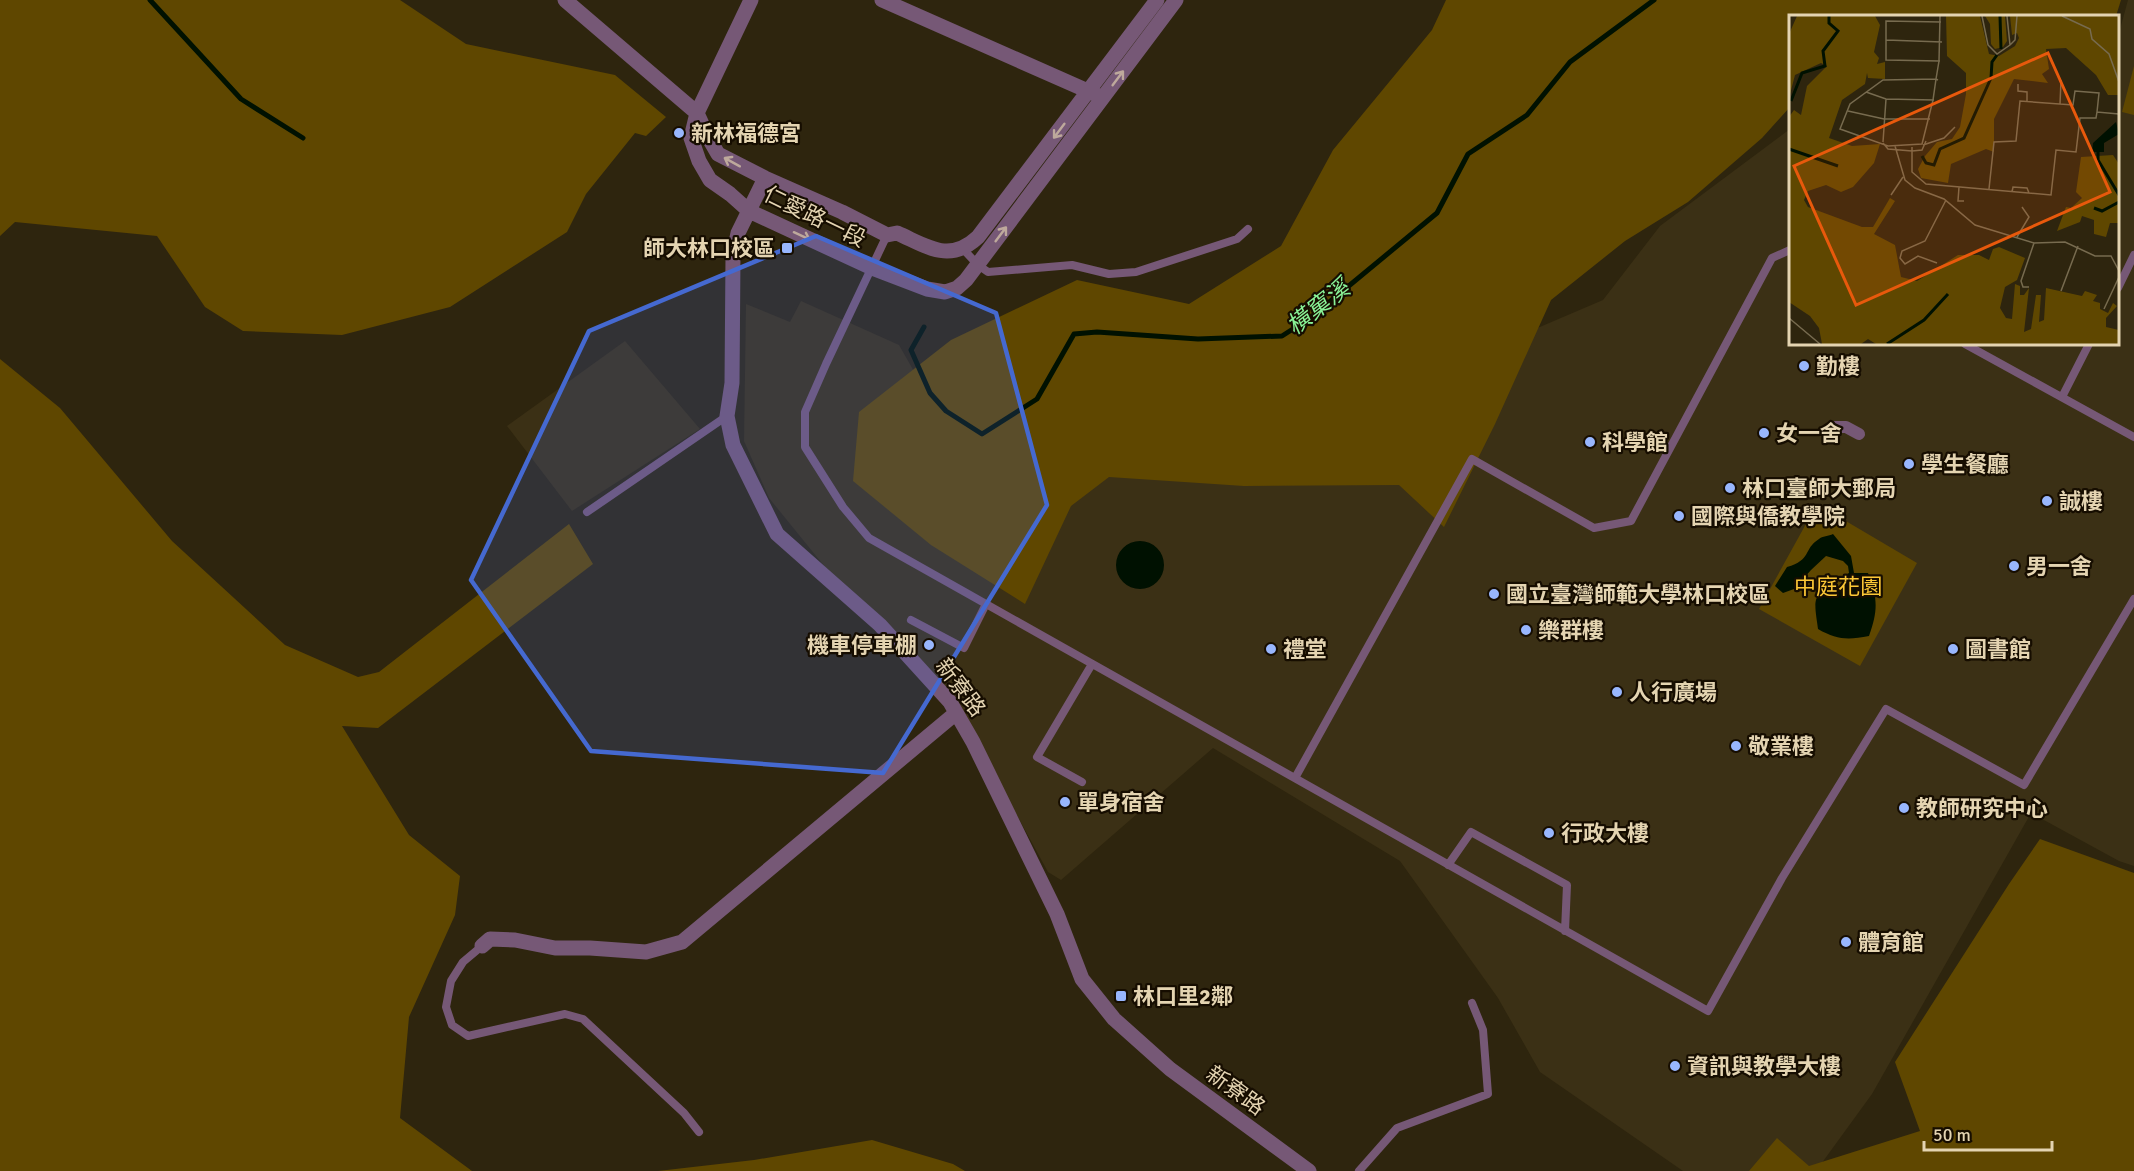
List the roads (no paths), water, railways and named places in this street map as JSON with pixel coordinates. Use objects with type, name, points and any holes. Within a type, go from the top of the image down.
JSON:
[{"type":"street","points":[[565,0],[697,113],[751,0]]},
{"type":"street","points":[[882,0],[1096,94]]},
{"type":"street","name":"仁愛路一段","points":[[697,113],[692,138],[699,161],[710,180],[749,211],[872,268],[927,289],[945,292],[957,288],[978,265],[1096,94],[1157,0]]},
{"type":"street","name":"仁愛路一段","points":[[697,113],[718,154],[765,178],[842,212],[887,236],[897,232],[935,250],[946,252],[963,249],[984,229],[1176,0]]},
{"type":"street","name":"新寮路","points":[[765,178],[738,233],[733,256],[732,383],[727,416],[733,445],[777,534],[880,625],[950,702],[973,742],[1057,914],[1082,978],[1114,1019],[1170,1070],[1309,1171]]},
{"type":"street","points":[[1832,427],[1846,427],[1859,434]]},
{"type":"street","points":[[482,946],[490,939],[515,940],[555,948],[645,952],[682,942],[956,713]]},
{"type":"lane","points":[[963,249],[988,272],[1072,265],[1109,273],[1136,272],[1237,239],[1248,229]]},
{"type":"lane","points":[[887,236],[825,364],[805,412],[805,447],[843,507],[869,538],[1708,1011],[1782,878],[1886,710],[2025,784],[2134,599]]},
{"type":"lane","points":[[1294,778],[1472,459],[1594,528],[1631,520],[1772,258],[1789,251]]},
{"type":"lane","points":[[2119,286],[2134,255]]},
{"type":"lane","points":[[1967,345],[2134,437]]},
{"type":"lane","points":[[2062,397],[2089,345]]},
{"type":"lane","points":[[587,512],[727,416]]},
{"type":"lane","points":[[911,620],[964,648],[986,604]]},
{"type":"lane","points":[[1082,782],[1036,758],[1092,664]]},
{"type":"lane","points":[[1448,865],[1471,832],[1567,885],[1565,931]]},
{"type":"lane","points":[[482,946],[463,962],[451,981],[446,1006],[452,1025],[468,1036],[565,1014],[583,1019],[684,1113],[699,1132]]},
{"type":"lane","points":[[1359,1171],[1397,1128],[1488,1094],[1484,1030],[1472,1003]]},
{"type":"waterway","points":[[150,0],[241,99],[303,138]]},
{"type":"waterway","name":"橫窠溪","points":[[924,327],[911,350],[930,393],[946,411],[982,434],[1037,399],[1074,334],[1097,332],[1198,339],[1282,336],[1310,318],[1437,213],[1468,154],[1527,115],[1570,62],[1654,0]]},
{"type":"place","name":"新林福德宮","points":[[679,133]]},
{"type":"place","name":"師大林口校區","points":[[787,248]]},
{"type":"place","name":"勤樓","points":[[1804,366]]},
{"type":"place","name":"女一舍","points":[[1764,433]]},
{"type":"place","name":"科學館","points":[[1590,442]]},
{"type":"place","name":"學生餐廳","points":[[1909,464]]},
{"type":"place","name":"林口臺師大郵局","points":[[1730,488]]},
{"type":"place","name":"誠樓","points":[[2047,501]]},
{"type":"place","name":"國際與僑教學院","points":[[1679,516]]},
{"type":"place","name":"男一舍","points":[[2014,566]]},
{"type":"place","name":"國立臺灣師範大學林口校區","points":[[1494,594]]},
{"type":"place","name":"樂群樓","points":[[1526,630]]},
{"type":"place","name":"機車停車棚","points":[[929,645]]},
{"type":"place","name":"禮堂","points":[[1271,649]]},
{"type":"place","name":"圖書館","points":[[1953,649]]},
{"type":"place","name":"人行廣場","points":[[1617,692]]},
{"type":"place","name":"敬業樓","points":[[1736,746]]},
{"type":"place","name":"單身宿舍","points":[[1065,802]]},
{"type":"place","name":"教師研究中心","points":[[1904,808]]},
{"type":"place","name":"行政大樓","points":[[1549,833]]},
{"type":"place","name":"體育館","points":[[1846,942]]},
{"type":"place","name":"林口里2鄰","points":[[1121,996]]},
{"type":"place","name":"資訊與教學大樓","points":[[1675,1066]]},
{"type":"park label","name":"中庭花園","points":[[1838,586]]}]
